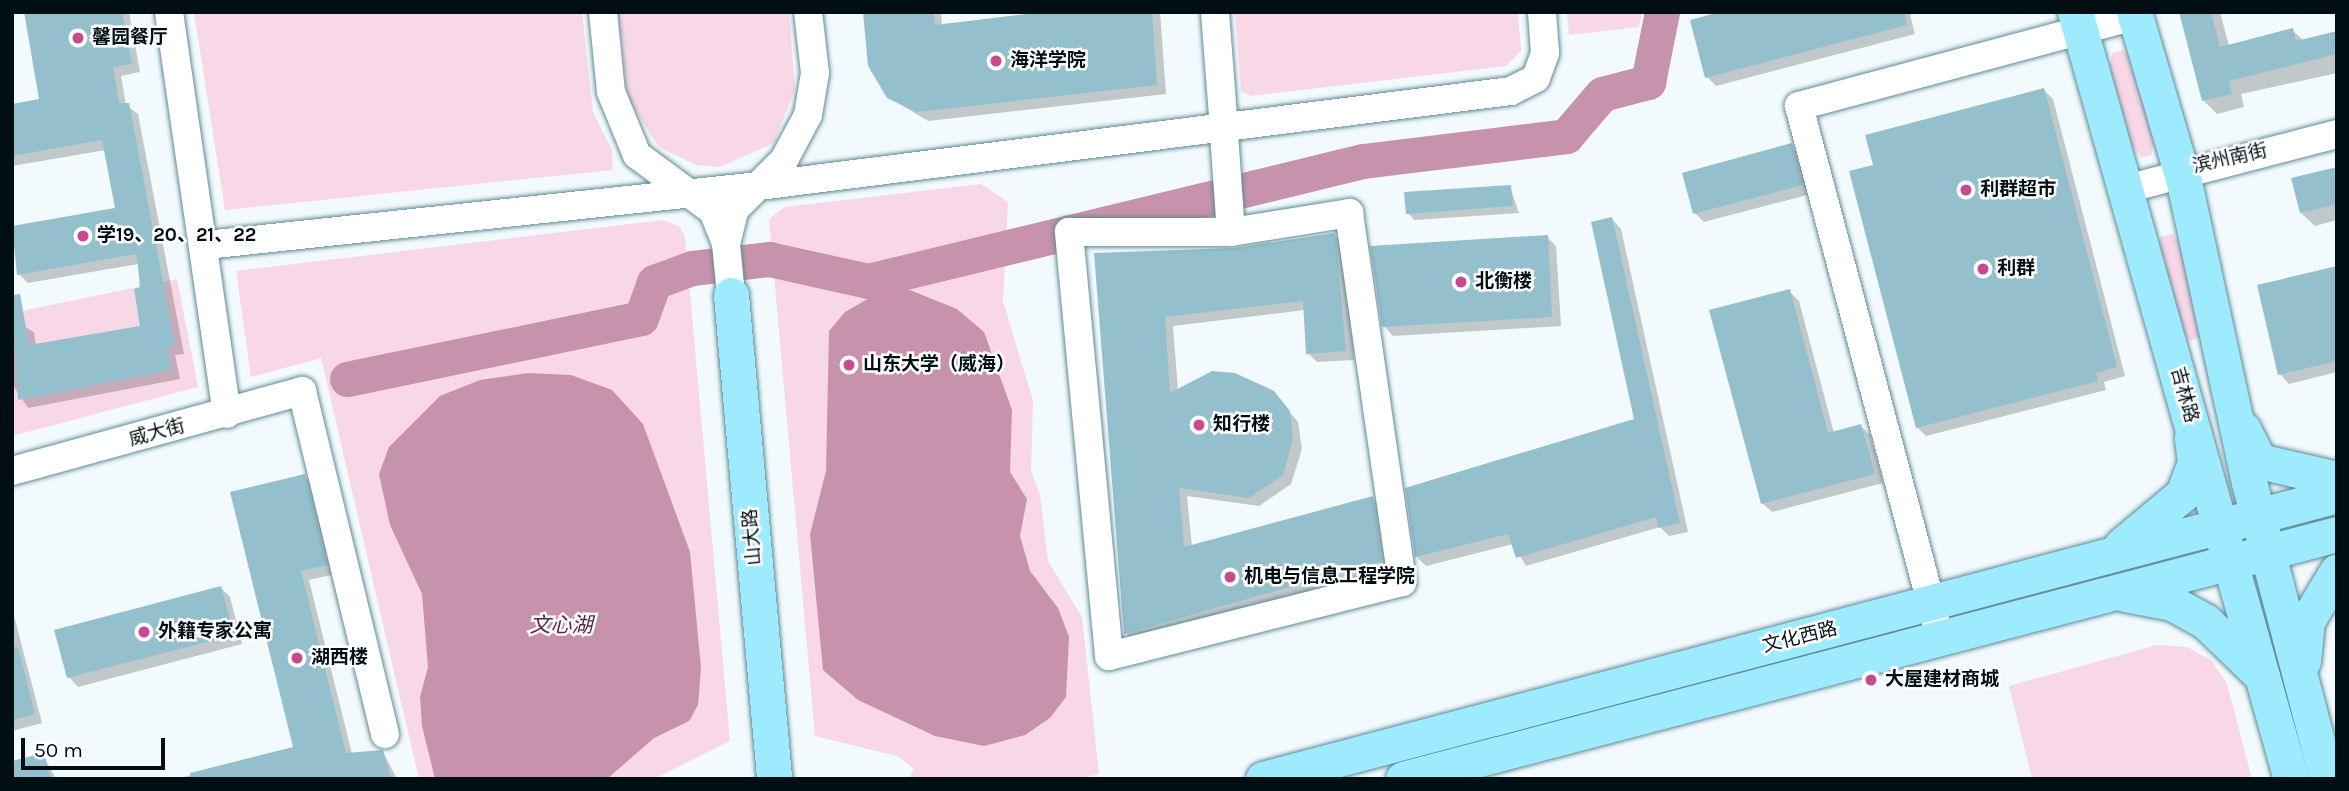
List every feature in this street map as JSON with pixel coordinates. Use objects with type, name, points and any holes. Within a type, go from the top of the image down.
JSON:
[{"type":"main road","points":[[2135,14],[2180,170],[2258,515],[2327,779]]},
{"type":"main road","name":"吉林路","points":[[2078,23],[2190,420],[2223,524],[2291,779]]},
{"type":"main road","name":"山大路","points":[[731,295],[774,779]]},
{"type":"main road","points":[[2235,413],[2259,461],[2294,472],[2337,479]]},
{"type":"main road","points":[[2108,556],[2183,494],[2194,463],[2190,420]]},
{"type":"main road","name":"文化西路","points":[[1263,779],[2337,495]]},
{"type":"main road","name":"文化西路","points":[[1403,779],[2337,534]]},
{"type":"main road","points":[[2301,678],[2307,621],[2336,573]]},
{"type":"main road","points":[[2115,592],[2172,603],[2205,621],[2264,680]]},
{"type":"street","points":[[169,12],[206,244],[227,414]]},
{"type":"street","points":[[603,12],[615,108],[637,155],[657,174],[691,193],[713,211],[726,244],[731,295]]},
{"type":"street","points":[[726,244],[735,209],[784,160],[811,97],[808,12]]},
{"type":"street","points":[[1215,12],[1231,232]]},
{"type":"street","points":[[206,244],[759,186],[1224,123],[1511,91],[1536,78],[1545,53],[1542,12]]},
{"type":"street","points":[[1939,639],[1932,604],[1799,106],[2078,23],[2135,14]]},
{"type":"street","name":"滨州南街","points":[[2126,188],[2180,170],[2337,134]]},
{"type":"street","points":[[657,174],[723,189],[751,182],[784,160]]},
{"type":"street","points":[[1349,213],[1402,582],[1109,656],[1069,232],[1231,232],[1349,213]]},
{"type":"street","name":"威大街","points":[[12,471],[227,414],[302,391],[385,734]]},
{"type":"street","points":[[2294,472],[2337,461]]},
{"type":"shaded area","points":[[194,12],[582,12],[593,112],[612,150],[613,170],[225,210]]},
{"type":"shaded area","points":[[618,12],[789,12],[795,89],[774,143],[720,167],[696,165],[659,147],[628,99]]},
{"type":"shaded area","points":[[1235,12],[1518,12],[1521,51],[1506,66],[1251,96],[1241,91]]},
{"type":"shaded area","points":[[1567,12],[1642,12],[1639,27],[1569,35]]},
{"type":"shaded area","points":[[2124,50],[2132,59],[2154,143],[2151,155],[2142,157],[2133,148],[2110,67],[2112,53]]},
{"type":"shaded area","points":[[981,184],[1008,202],[1003,301],[1033,401],[1031,471],[1040,495],[1048,561],[1082,617],[1099,774],[1080,779],[908,779],[914,769],[897,756],[815,736],[769,219],[785,207]]},
{"type":"shaded area","points":[[663,220],[680,227],[685,237],[730,741],[654,779],[419,779],[321,358],[251,377],[236,271]]},
{"type":"shaded area","points":[[2172,234],[2180,242],[2202,326],[2199,338],[2191,341],[2181,332],[2158,250],[2161,237]]},
{"type":"shaded area","points":[[177,279],[198,387],[12,436],[12,313]]},
{"type":"shaded area","points":[[2157,645],[2187,647],[2212,661],[2227,684],[2252,779],[2032,779],[2009,686]]},
{"type":"water","points":[[905,288],[957,309],[984,332],[1012,410],[1010,472],[1027,499],[1020,536],[1030,571],[1058,608],[1069,637],[1066,697],[1050,718],[1025,735],[984,746],[935,736],[858,700],[823,670],[810,534],[826,471],[829,331],[845,312],[883,290]]},
{"type":"water","name":"文心湖","points":[[528,373],[571,375],[612,390],[643,424],[690,552],[701,668],[698,705],[689,721],[654,738],[607,779],[435,779],[422,726],[420,697],[428,667],[422,594],[390,525],[379,474],[389,447],[440,396],[480,380]]},
{"type":"building","name":"学19、20、21、22","points":[[24,12],[122,12],[132,64],[113,67],[119,103],[129,103],[175,345],[167,347],[172,370],[18,400],[12,295],[20,294],[29,345],[140,326],[134,289],[141,287],[136,254],[17,275],[12,226],[115,208],[102,140],[12,156],[12,104],[39,99]]},
{"type":"building","points":[[863,12],[933,12],[935,25],[1042,12],[1152,12],[1157,85],[917,112],[887,98],[868,66]]},
{"type":"building","points":[[1720,12],[1904,12],[1907,25],[1705,78],[1690,20]]},
{"type":"building","points":[[2179,12],[2211,12],[2220,47],[2293,28],[2296,41],[2337,31],[2337,54],[2229,81],[2232,94],[2202,101]]},
{"type":"building","name":"利群","points":[[2044,88],[2117,367],[2096,373],[2098,381],[1916,428],[1849,171],[1873,165],[1865,135]]},
{"type":"building","points":[[1792,143],[1803,185],[1693,214],[1682,173]]},
{"type":"building","points":[[2337,167],[2337,204],[2300,213],[2291,178]]},
{"type":"building","points":[[1511,185],[1513,206],[1406,214],[1404,192]]},
{"type":"building","points":[[1612,217],[1680,523],[1658,528],[1656,517],[1516,558],[1508,534],[1415,557],[1405,488],[1634,419],[1591,222]]},
{"type":"building","name":"知行楼","points":[[1335,233],[1346,351],[1306,354],[1303,301],[1165,317],[1170,393],[1212,371],[1235,373],[1274,391],[1290,411],[1293,439],[1283,475],[1249,498],[1179,488],[1184,547],[1373,496],[1382,561],[1124,634],[1094,253],[1234,248]]},
{"type":"building","name":"北衡楼","points":[[1548,235],[1552,317],[1382,327],[1370,246]]},
{"type":"building","points":[[2337,266],[2337,361],[2278,375],[2257,285]]},
{"type":"building","points":[[1790,289],[1828,433],[1861,424],[1875,474],[1761,504],[1709,310]]},
{"type":"building","name":"湖西楼","points":[[305,474],[327,565],[301,571],[346,753],[383,750],[391,779],[191,779],[190,773],[293,747],[230,492]]},
{"type":"building","name":"外籍专家公寓","points":[[221,586],[234,635],[67,678],[54,630]]},
{"type":"building","points":[[12,647],[18,647],[35,714],[12,720]]},
{"type":"building","points":[[44,753],[51,779],[12,779],[12,761]]},
{"type":"waterway","points":[[347,379],[641,318],[654,282],[692,268],[769,259],[868,281],[1363,161],[1566,136],[1602,94],[1648,82],[1662,12]]},
{"type":"place","name":"馨园餐厅","points":[[78,38]]},
{"type":"place","name":"海洋学院","points":[[996,61]]},
{"type":"place","name":"利群超市","points":[[1966,190]]},
{"type":"place","name":"学19、20、21、22","points":[[83,236]]},
{"type":"place","name":"利群","points":[[1983,269]]},
{"type":"place","name":"北衡楼","points":[[1461,282]]},
{"type":"place","name":"山东大学（威海）","points":[[849,365]]},
{"type":"place","name":"知行楼","points":[[1199,425]]},
{"type":"place","name":"机电与信息工程学院","points":[[1230,577]]},
{"type":"place","name":"外籍专家公寓","points":[[144,632]]},
{"type":"place","name":"湖西楼","points":[[297,658]]},
{"type":"place","name":"大屋建材商城","points":[[1871,680]]}]
